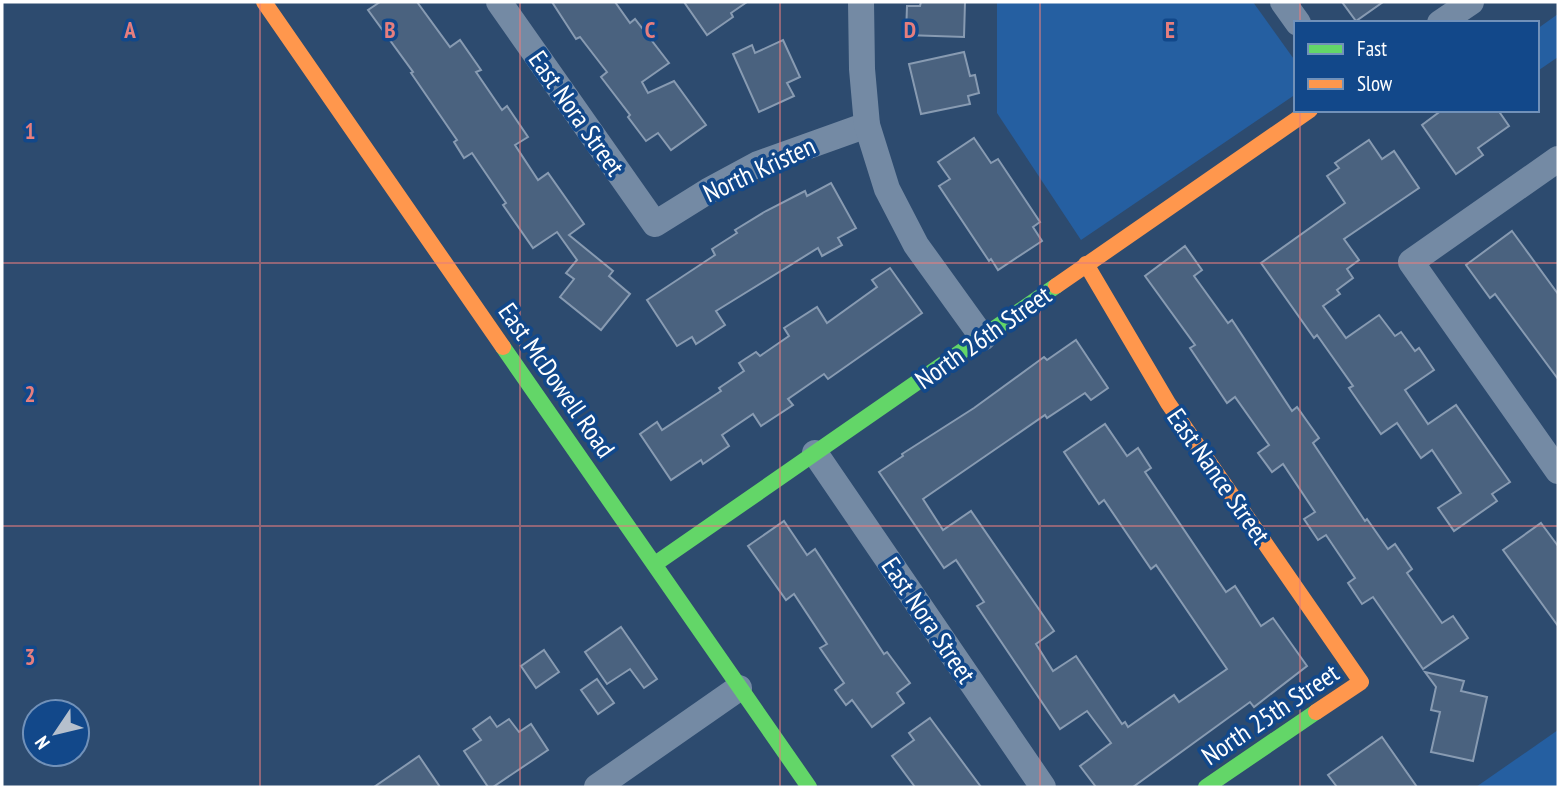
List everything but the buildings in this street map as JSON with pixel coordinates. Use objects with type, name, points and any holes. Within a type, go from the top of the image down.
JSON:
[{"type":"street","name":"East McDowell Road","points":[[264,2],[809,787]]},
{"type":"street","name":"East Nora Street","points":[[499,2],[655,224]]},
{"type":"street","points":[[861,2],[862,69],[867,125],[887,189],[916,245],[983,338]]},
{"type":"street","points":[[1283,2],[1297,21]]},
{"type":"street","points":[[1443,21],[1471,2]]},
{"type":"street","name":"North 26th Street","points":[[655,564],[1307,112]]},
{"type":"street","name":"North Kristen","points":[[655,224],[758,164],[867,125]]},
{"type":"street","points":[[1558,159],[1411,262],[1558,471]]},
{"type":"street","name":"East Nance Street","points":[[1086,264],[1168,403],[1361,682]]},
{"type":"street","name":"East Nora Street","points":[[815,453],[1043,787]]},
{"type":"street","name":"North 25th Street","points":[[1206,787],[1361,682]]},
{"type":"street","points":[[597,787],[739,688]]},
{"type":"shaded area","points":[[997,2],[1253,2],[1294,59],[1294,95],[1081,240],[997,113]]},
{"type":"shaded area","points":[[1558,14],[1558,57],[1539,70],[1539,28]]},
{"type":"shaded area","points":[[1558,730],[1558,787],[1476,787]]},
{"type":"traffic: fast","points":[[655,564],[1056,286]]},
{"type":"traffic: fast","points":[[503,347],[809,787]]},
{"type":"traffic: fast","points":[[1206,787],[1316,712]]},
{"type":"traffic: slow","points":[[264,2],[503,347]]},
{"type":"traffic: slow","points":[[1056,286],[1307,112]]},
{"type":"traffic: slow","points":[[1086,264],[1168,403],[1361,682],[1316,712]]}]
